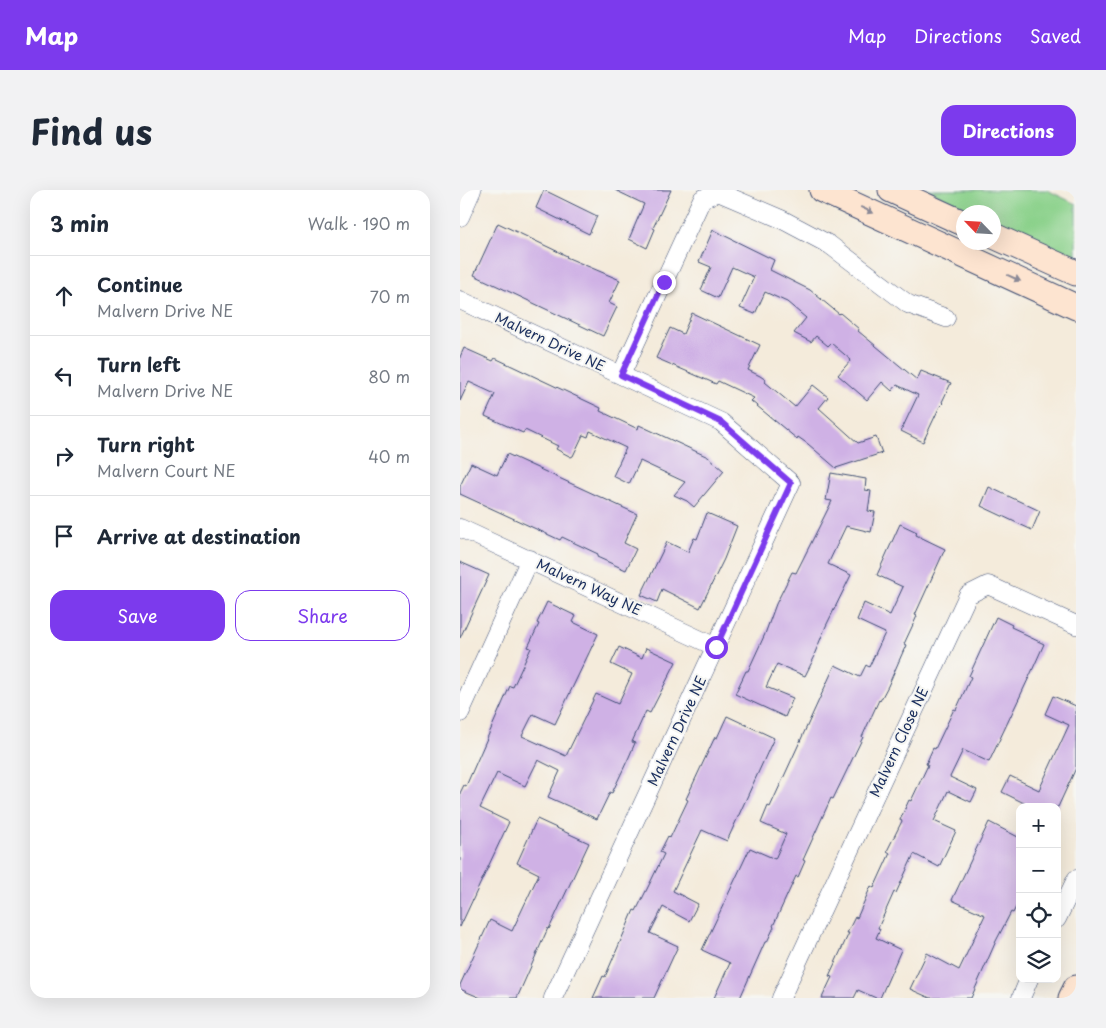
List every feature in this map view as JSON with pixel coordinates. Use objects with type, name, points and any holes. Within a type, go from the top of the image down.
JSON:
[{"type":"main road","points":[[822,190],[1076,306]]},
{"type":"main road","points":[[891,190],[956,219]]},
{"type":"main road","points":[[1001,239],[1076,273]]},
{"type":"main road","points":[[1071,998],[1076,988]]},
{"type":"street","points":[[460,217],[472,190]]},
{"type":"street","points":[[621,375],[702,198],[718,192],[781,219],[830,246],[908,304],[946,318]]},
{"type":"street","name":"Malvern Drive NE","points":[[460,300],[721,422],[791,483],[553,998]]},
{"type":"street","name":"Malvern Way NE","points":[[460,528],[716,647]]},
{"type":"street","points":[[460,713],[530,559]]},
{"type":"street","name":"Malvern Close NE","points":[[781,998],[968,595],[988,585],[1076,625]]},
{"type":"street","points":[[1061,911],[1076,879]]},
{"type":"street","points":[[1021,998],[1028,983]]},
{"type":"green space","points":[[927,190],[1047,190],[1076,204],[1076,259],[1001,224],[1001,205],[960,205]]},
{"type":"building","points":[[544,190],[597,216],[589,234],[536,208]]},
{"type":"building","points":[[615,190],[671,190],[653,228],[655,229],[647,248],[629,239],[644,204]]},
{"type":"building","points":[[498,223],[566,257],[620,280],[609,303],[617,307],[603,336],[474,275]]},
{"type":"building","points":[[713,230],[774,260],[770,270],[810,290],[840,313],[859,329],[858,331],[917,380],[921,371],[951,383],[923,442],[901,431],[918,395],[897,385],[892,391],[882,382],[867,400],[838,375],[851,360],[831,343],[828,346],[816,336],[811,342],[794,333],[806,318],[787,302],[765,292],[755,314],[740,308],[754,277],[732,267],[718,298],[701,290],[711,267],[699,262]]},
{"type":"building","points":[[692,313],[760,345],[748,370],[766,380],[765,382],[795,407],[813,385],[828,397],[819,408],[858,443],[876,437],[882,453],[836,468],[808,444],[798,437],[797,439],[751,401],[754,398],[718,381],[716,384],[656,358],[670,328],[683,334]]},
{"type":"building","points":[[464,348],[493,361],[495,358],[601,408],[600,411],[638,429],[639,425],[708,457],[724,471],[694,507],[687,501],[674,495],[685,482],[640,461],[629,484],[613,476],[626,448],[590,431],[588,437],[583,435],[571,457],[556,449],[558,446],[525,430],[523,433],[485,416],[495,394],[469,382],[460,401],[460,357]]},
{"type":"building","points":[[507,454],[637,514],[624,543],[636,549],[626,570],[597,557],[598,554],[562,537],[560,540],[460,494],[460,486],[471,463],[497,475]]},
{"type":"building","points":[[831,473],[866,479],[865,490],[871,491],[868,511],[875,512],[871,532],[846,526],[828,564],[851,575],[826,626],[805,676],[777,664],[766,687],[793,698],[785,717],[735,694],[746,671],[748,671],[776,604],[792,572],[796,573],[832,501],[826,500]]},
{"type":"building","points":[[989,487],[1040,511],[1032,530],[981,506]]},
{"type":"building","points":[[707,513],[737,526],[724,559],[700,608],[662,589],[657,602],[641,595],[667,542],[688,552],[694,538],[697,539]]},
{"type":"building","points":[[900,524],[917,532],[916,535],[945,549],[915,615],[917,616],[904,644],[906,645],[888,686],[879,700],[833,799],[831,798],[803,860],[805,861],[798,877],[796,876],[740,998],[714,998],[730,963],[702,950],[750,848],[775,859],[786,834],[761,823],[835,665],[860,677],[866,665],[869,667],[885,633],[857,620],[864,603],[890,615],[903,587],[877,575]]},
{"type":"building","points":[[460,562],[489,575],[460,638]]},
{"type":"building","points":[[547,602],[576,616],[573,622],[598,634],[555,724],[533,714],[522,736],[566,756],[596,694],[618,704],[632,674],[611,664],[619,647],[642,658],[646,648],[676,662],[650,713],[646,711],[632,742],[635,743],[629,757],[597,819],[548,797],[560,771],[538,760],[525,786],[497,773],[480,808],[509,822],[460,927],[460,793],[464,785],[466,786],[510,686],[513,687],[531,648],[528,647]]},
{"type":"building","points":[[996,617],[1012,625],[1011,627],[1023,634],[1044,644],[1031,673],[989,762],[963,750],[950,777],[977,790],[971,802],[948,791],[934,821],[956,831],[939,867],[914,854],[896,893],[894,892],[878,928],[880,929],[876,938],[901,950],[880,998],[858,990],[854,998],[822,998],[832,977],[829,976],[849,933],[847,933],[855,917],[857,918],[871,886],[874,888],[890,853],[887,851],[902,821],[900,820],[909,800],[911,801],[928,765],[926,764],[933,748],[935,749],[954,709],[956,710]]},
{"type":"building","points":[[1053,696],[1076,706],[1076,768],[1060,803],[1024,803],[1002,792],[1010,776],[1039,790],[1069,725],[1045,714]]},
{"type":"building","points":[[727,716],[774,738],[727,841],[702,830],[673,891],[698,904],[689,921],[663,907],[650,933],[678,946],[654,998],[593,998],[603,976],[605,977],[634,910],[636,911],[664,854],[660,852],[668,836],[670,838],[688,800],[686,799]]},
{"type":"building","points":[[537,819],[589,843],[517,998],[481,998],[460,989],[460,985],[490,920],[512,931],[539,874],[517,863]]},
{"type":"building","points":[[989,822],[1016,836],[1016,907],[1013,913],[1011,912],[996,941],[971,998],[930,998],[910,989],[927,953],[959,970],[985,915],[952,900]]},
{"type":"route","points":[[664,282],[621,375],[721,422],[791,483],[716,647]]}]
